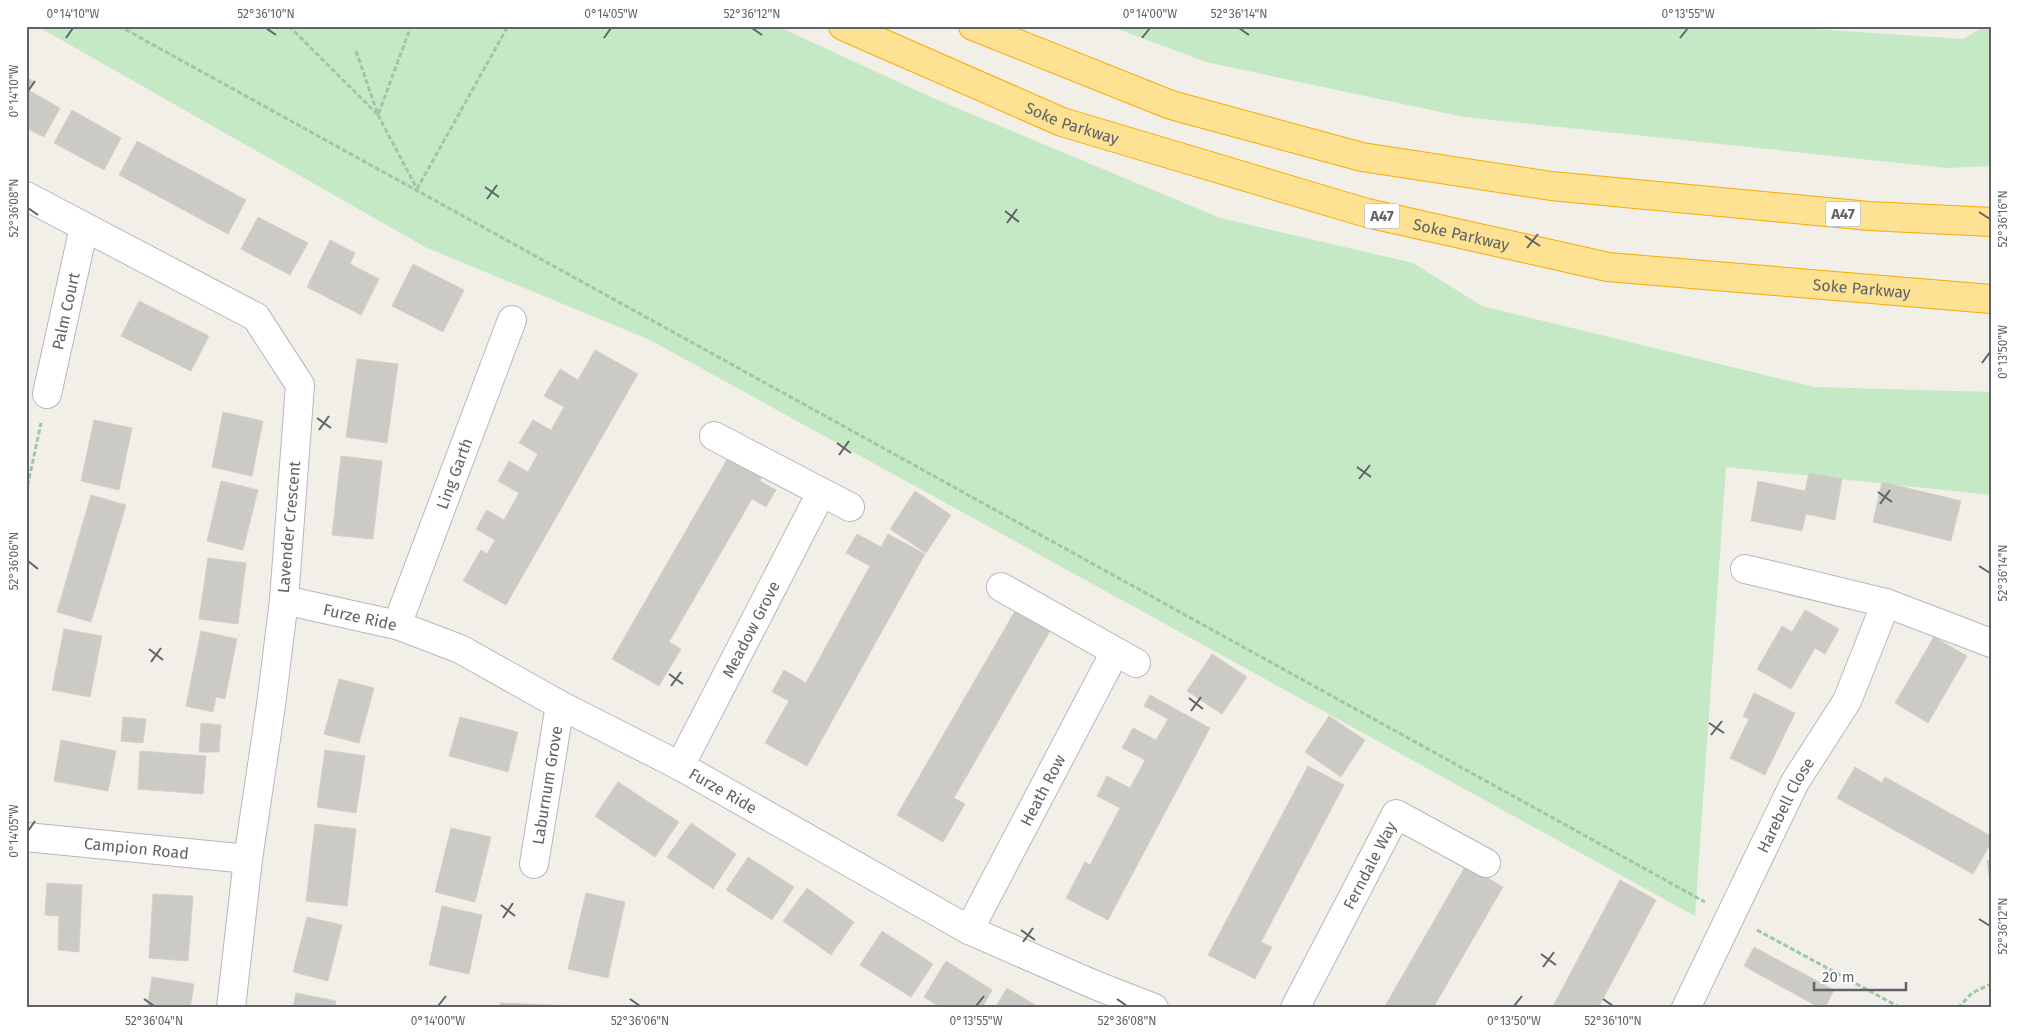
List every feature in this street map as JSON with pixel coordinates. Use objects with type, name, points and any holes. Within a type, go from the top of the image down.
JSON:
[{"type":"highway","name":"Soke Parkway","points":[[843,26],[1062,122],[1367,213],[1608,267],[1991,299]]},
{"type":"highway","name":"A47","points":[[973,26],[1171,105],[1362,157],[1560,188],[1869,216],[1991,222]]},
{"type":"street","name":"Lavender Crescent","points":[[26,196],[256,317],[300,385],[284,600],[271,705],[248,859],[231,1008]]},
{"type":"street","name":"Palm Court","points":[[47,394],[84,227]]},
{"type":"street","name":"Ling Garth","points":[[397,625],[512,320]]},
{"type":"street","points":[[714,436],[850,507]]},
{"type":"street","name":"Meadow Grove","points":[[680,766],[821,493]]},
{"type":"street","points":[[1746,569],[1886,603],[1991,642]]},
{"type":"street","name":"Heath Row","points":[[969,930],[1125,657],[1001,587]]},
{"type":"street","name":"Furze Ride","points":[[284,600],[397,625],[460,649],[560,705],[680,766],[969,930],[1095,985],[1154,1008]]},
{"type":"street","name":"Harebell Close","points":[[1686,1008],[1795,782],[1847,701],[1886,603]]},
{"type":"street","name":"Laburnum Grove","points":[[534,864],[560,705]]},
{"type":"street","name":"Ferndale Way","points":[[1295,1008],[1396,814],[1486,863]]},
{"type":"street","name":"Campion Road","points":[[26,837],[248,859]]},
{"type":"path","points":[[119,26],[1901,1008]]},
{"type":"path","points":[[289,26],[378,115]]},
{"type":"path","points":[[378,115],[411,26]]},
{"type":"path","points":[[417,189],[508,26]]},
{"type":"path","points":[[356,50],[378,115],[417,189]]},
{"type":"path","points":[[26,493],[47,394]]},
{"type":"path","points":[[1958,1008],[1972,993],[1991,984]]},
{"type":"green space","points":[[37,26],[777,26],[933,98],[1220,218],[1413,263],[1482,306],[1814,387],[1991,392],[1991,495],[1726,467],[1695,916],[650,340],[425,247]]},
{"type":"green space","points":[[1110,26],[1772,26],[1963,39],[1984,26],[1991,26],[1991,166],[1947,168],[1464,117],[1206,62]]},
{"type":"building","points":[[26,77],[33,81],[28,90],[60,108],[44,137],[26,128]]},
{"type":"building","points":[[72,110],[121,138],[104,170],[54,143]]},
{"type":"building","points":[[137,141],[246,200],[228,234],[119,175]]},
{"type":"building","points":[[258,217],[308,243],[290,275],[241,249]]},
{"type":"building","points":[[330,240],[355,253],[350,264],[379,279],[361,315],[307,287]]},
{"type":"building","points":[[413,264],[464,290],[443,332],[392,306]]},
{"type":"building","points":[[139,301],[209,336],[191,371],[121,336]]},
{"type":"building","points":[[595,350],[638,374],[506,605],[463,581],[481,550],[487,554],[495,540],[476,529],[487,510],[504,520],[519,493],[498,481],[509,461],[528,472],[538,454],[519,443],[533,420],[551,430],[564,407],[544,396],[560,369],[578,380]]},
{"type":"building","points":[[357,359],[398,364],[387,443],[346,437]]},
{"type":"building","points":[[223,412],[263,421],[252,476],[212,467]]},
{"type":"building","points":[[94,420],[132,428],[119,490],[81,481]]},
{"type":"building","points":[[733,449],[767,469],[760,481],[776,490],[766,507],[752,499],[669,642],[681,649],[659,686],[612,659]]},
{"type":"building","points":[[341,456],[382,461],[373,539],[332,535]]},
{"type":"building","points":[[1809,473],[1842,479],[1835,520],[1806,514],[1802,531],[1751,521],[1758,481],[1805,491]]},
{"type":"building","points":[[221,481],[258,490],[243,550],[207,541]]},
{"type":"building","points":[[1882,482],[1961,501],[1951,541],[1873,522]]},
{"type":"building","points":[[915,491],[951,515],[926,553],[890,529]]},
{"type":"building","points":[[91,495],[126,505],[91,622],[57,612]]},
{"type":"building","points":[[857,534],[881,547],[888,534],[925,554],[807,766],[765,743],[789,701],[772,692],[784,670],[806,683],[870,566],[846,553]]},
{"type":"building","points":[[208,558],[246,563],[238,624],[199,619]]},
{"type":"building","points":[[1019,604],[1054,624],[954,798],[965,804],[943,842],[897,815]]},
{"type":"building","points":[[1805,610],[1839,629],[1825,654],[1815,648],[1791,689],[1757,669],[1782,626],[1792,632]]},
{"type":"building","points":[[64,629],[102,636],[90,697],[52,690]]},
{"type":"building","points":[[201,631],[237,639],[225,699],[216,697],[213,712],[186,706]]},
{"type":"building","points":[[1934,637],[1967,656],[1928,723],[1895,703]]},
{"type":"building","points":[[1212,654],[1247,677],[1222,714],[1187,691]]},
{"type":"building","points":[[339,679],[374,688],[359,743],[324,734]]},
{"type":"building","points":[[1754,693],[1795,713],[1765,775],[1730,758],[1749,719],[1743,716]]},
{"type":"building","points":[[1150,695],[1210,728],[1108,920],[1066,898],[1085,862],[1090,865],[1120,808],[1097,796],[1107,776],[1130,788],[1145,760],[1122,748],[1133,728],[1156,740],[1168,719],[1144,706]]},
{"type":"building","points":[[1329,716],[1365,740],[1341,777],[1305,752]]},
{"type":"building","points":[[123,717],[146,719],[143,743],[121,741]]},
{"type":"building","points":[[460,717],[518,732],[508,772],[449,756]]},
{"type":"building","points":[[201,723],[221,725],[219,752],[199,752]]},
{"type":"building","points":[[61,740],[116,751],[108,791],[54,781]]},
{"type":"building","points":[[325,750],[365,756],[356,813],[317,807]]},
{"type":"building","points":[[140,751],[206,756],[203,794],[138,789]]},
{"type":"building","points":[[1308,766],[1344,785],[1261,942],[1272,947],[1255,979],[1208,955]]},
{"type":"building","points":[[1855,767],[1882,783],[1885,777],[1991,836],[1991,843],[1973,874],[1837,798]]},
{"type":"building","points":[[618,782],[679,822],[655,857],[595,816]]},
{"type":"building","points":[[691,823],[736,854],[713,889],[667,857]]},
{"type":"building","points":[[315,824],[356,829],[347,906],[306,901]]},
{"type":"building","points":[[451,828],[491,837],[475,902],[435,892]]},
{"type":"building","points":[[748,857],[794,887],[772,920],[726,890]]},
{"type":"building","points":[[1991,860],[1991,888],[1987,861]]},
{"type":"building","points":[[1466,865],[1503,887],[1433,1008],[1384,1008]]},
{"type":"building","points":[[1620,880],[1656,900],[1598,1008],[1552,1008]]},
{"type":"building","points":[[47,883],[82,885],[79,952],[58,950],[59,916],[45,915]]},
{"type":"building","points":[[807,888],[854,922],[831,955],[783,921]]},
{"type":"building","points":[[586,893],[625,902],[608,978],[568,969]]},
{"type":"building","points":[[153,894],[193,896],[188,961],[149,958]]},
{"type":"building","points":[[442,906],[482,915],[469,974],[429,965]]},
{"type":"building","points":[[307,917],[342,925],[328,981],[293,972]]},
{"type":"building","points":[[882,931],[933,964],[911,997],[860,965]]},
{"type":"building","points":[[1754,947],[1834,990],[1825,1008],[1820,1008],[1744,966]]},
{"type":"building","points":[[946,961],[992,990],[982,1008],[941,1008],[924,997]]},
{"type":"building","points":[[152,977],[194,984],[190,1008],[147,1008]]},
{"type":"building","points":[[1007,988],[1040,1008],[995,1008]]},
{"type":"building","points":[[296,993],[336,1001],[335,1008],[293,1008]]},
{"type":"building","points":[[500,1003],[606,1007],[606,1008],[500,1008]]}]
